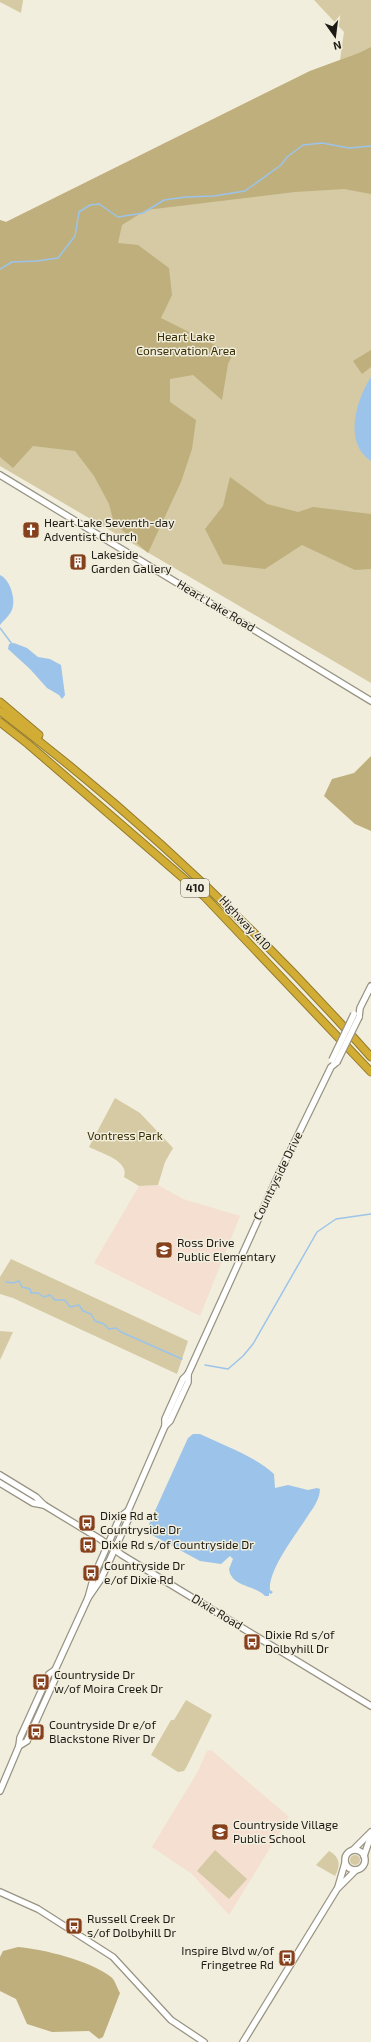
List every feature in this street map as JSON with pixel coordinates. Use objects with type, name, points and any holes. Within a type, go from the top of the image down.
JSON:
[{"type":"highway","points":[[0,702],[45,740],[53,751]]},
{"type":"highway","name":"Highway 410","points":[[0,711],[53,751],[199,880],[257,936],[334,1016],[371,1058]]},
{"type":"highway","name":"Highway 410","points":[[0,722],[28,744],[204,896],[371,1072]]},
{"type":"highway","points":[[0,728],[16,740],[28,744]]},
{"type":"main road","name":"Heart Lake Road","points":[[0,475],[371,701]]},
{"type":"main road","name":"Countryside Drive","points":[[88,1598],[101,1579],[128,1520],[128,1511],[165,1426],[170,1421],[188,1382],[188,1374],[277,1178],[371,986]]},
{"type":"main road","name":"Dixie Road","points":[[0,1475],[36,1497],[44,1505],[114,1549],[371,1706]]},
{"type":"main road","name":"Dixie Road","points":[[0,1483],[33,1503],[44,1505]]},
{"type":"main road","name":"Countryside Drive","points":[[19,1746],[27,1741],[42,1709],[55,1679],[55,1670],[88,1598],[94,1576],[120,1518],[128,1511]]},
{"type":"main road","name":"Countryside Drive","points":[[0,1791],[19,1746],[20,1738],[49,1674],[55,1670]]},
{"type":"main road","points":[[35,1705],[42,1709]]},
{"type":"main road","points":[[337,1889],[346,1855],[371,1834]]},
{"type":"main road","points":[[243,2042],[337,1889],[356,1870],[363,1866],[364,1856],[371,1834]]},
{"type":"main road","points":[[353,1850],[360,1851],[364,1856]]},
{"type":"main road","points":[[345,1863],[349,1868],[356,1870]]},
{"type":"main road","points":[[0,1892],[38,1909],[113,1957],[171,2020],[204,2042]]},
{"type":"shaded area","name":"Ross Drive Public Elementary","points":[[158,1185],[183,1199],[240,1216],[200,1316],[94,1263],[139,1186]]},
{"type":"shaded area","name":"Countryside Village Public School","points":[[211,1750],[289,1817],[229,1915],[192,1874],[152,1847],[197,1773],[207,1751]]},
{"type":"green space","points":[[0,0],[23,0],[21,13],[0,2]]},
{"type":"green space","name":"Heart Lake Conservation Area","points":[[314,0],[371,0],[371,683],[0,466],[0,220],[6,222],[310,71],[340,60],[344,32]]},
{"type":"green space","points":[[371,47],[371,194],[344,189],[295,192],[146,210],[122,225],[118,243],[138,245],[169,268],[172,295],[161,318],[233,354],[228,364],[222,400],[193,375],[170,379],[170,402],[196,420],[192,449],[181,482],[148,553],[114,523],[109,504],[94,476],[75,451],[33,446],[13,468],[0,457],[0,220],[6,222],[310,71]]},
{"type":"green space","points":[[371,350],[371,367],[362,374],[353,361]]},
{"type":"green space","points":[[230,477],[267,504],[298,512],[313,507],[371,514],[371,569],[355,570],[302,545],[265,569],[223,564],[205,529],[223,506]]},
{"type":"green space","points":[[371,756],[371,831],[355,824],[324,796],[332,779],[354,773]]},
{"type":"green space","name":"Vontress Park","points":[[115,1098],[140,1113],[173,1148],[165,1162],[158,1185],[139,1186],[124,1177],[125,1171],[119,1162],[89,1147]]},
{"type":"green space","points":[[11,1259],[188,1341],[177,1374],[13,1298],[0,1294],[0,1277]]},
{"type":"green space","points":[[0,1331],[13,1332],[0,1360]]},
{"type":"green space","points":[[186,1700],[212,1715],[187,1766],[184,1771],[178,1772],[151,1755],[171,1720],[174,1720]]},
{"type":"green space","points":[[215,1850],[247,1879],[229,1899],[197,1871]]},
{"type":"green space","points":[[329,1851],[333,1853],[339,1865],[335,1876],[316,1865]]},
{"type":"green space","points":[[353,1855],[357,1855],[359,1856],[359,1864],[353,1865],[350,1862],[350,1858]]},
{"type":"green space","points":[[18,1947],[40,1950],[79,1961],[102,1971],[112,1978],[120,1993],[103,2037],[99,2039],[89,2031],[52,2032],[27,2024],[16,1999],[0,1991],[0,1957],[3,1951]]},
{"type":"water","points":[[371,377],[371,461],[362,453],[357,444],[355,421],[361,397]]},
{"type":"water","points":[[0,575],[10,586],[13,597],[13,608],[0,625]]},
{"type":"water","points":[[14,643],[27,648],[38,657],[50,659],[61,665],[65,695],[62,699],[59,695],[47,688],[30,669],[8,649],[9,644]]},
{"type":"water","points":[[193,1434],[200,1434],[258,1462],[274,1474],[275,1488],[288,1485],[308,1490],[317,1488],[320,1489],[315,1505],[291,1540],[279,1561],[271,1581],[270,1590],[273,1592],[271,1594],[269,1593],[269,1596],[265,1596],[261,1592],[239,1583],[234,1579],[229,1569],[233,1559],[230,1556],[221,1564],[200,1561],[152,1535],[149,1524],[188,1438]]},
{"type":"waterway","points":[[0,269],[12,262],[58,258],[75,236],[79,212],[90,205],[99,204],[118,217],[143,213],[164,200],[186,197],[214,196],[245,191],[281,165],[287,157],[303,145],[322,143],[349,148],[371,146]]},
{"type":"waterway","points":[[0,628],[12,644]]},
{"type":"waterway","points":[[205,1365],[228,1369],[243,1356],[253,1344],[317,1232],[336,1219],[371,1214]]},
{"type":"waterway","points":[[6,1282],[13,1283],[19,1281],[22,1287],[30,1289],[31,1293],[38,1293],[44,1297],[50,1295],[55,1300],[65,1300],[70,1307],[79,1305],[83,1311],[91,1314],[95,1321],[104,1324],[109,1329],[116,1328],[121,1332],[182,1359]]},
{"type":"place","name":"Heart Lake Seventh-day Adventist Church","points":[[31,530]]},
{"type":"place","name":"Lakeside Garden Gallery","points":[[78,562]]},
{"type":"place","name":"Ross Drive Public Elementary","points":[[164,1250]]},
{"type":"place","name":"Dixie Rd at Countryside Dr","points":[[87,1523]]},
{"type":"place","name":"Dixie Rd s/of Countryside Dr","points":[[88,1545]]},
{"type":"place","name":"Countryside Dr e/of Dixie Rd","points":[[91,1573]]},
{"type":"place","name":"Dixie Rd s/of Dolbyhill Dr","points":[[252,1642]]},
{"type":"place","name":"Countryside Dr w/of Moira Creek Dr","points":[[41,1682]]},
{"type":"place","name":"Countryside Dr e/of Blackstone River Dr","points":[[36,1732]]},
{"type":"place","name":"Countryside Village Public School","points":[[220,1832]]},
{"type":"place","name":"Russell Creek Dr s/of Dolbyhill Dr","points":[[74,1926]]},
{"type":"place","name":"Inspire Blvd w/of Fringetree Rd","points":[[287,1958]]}]
